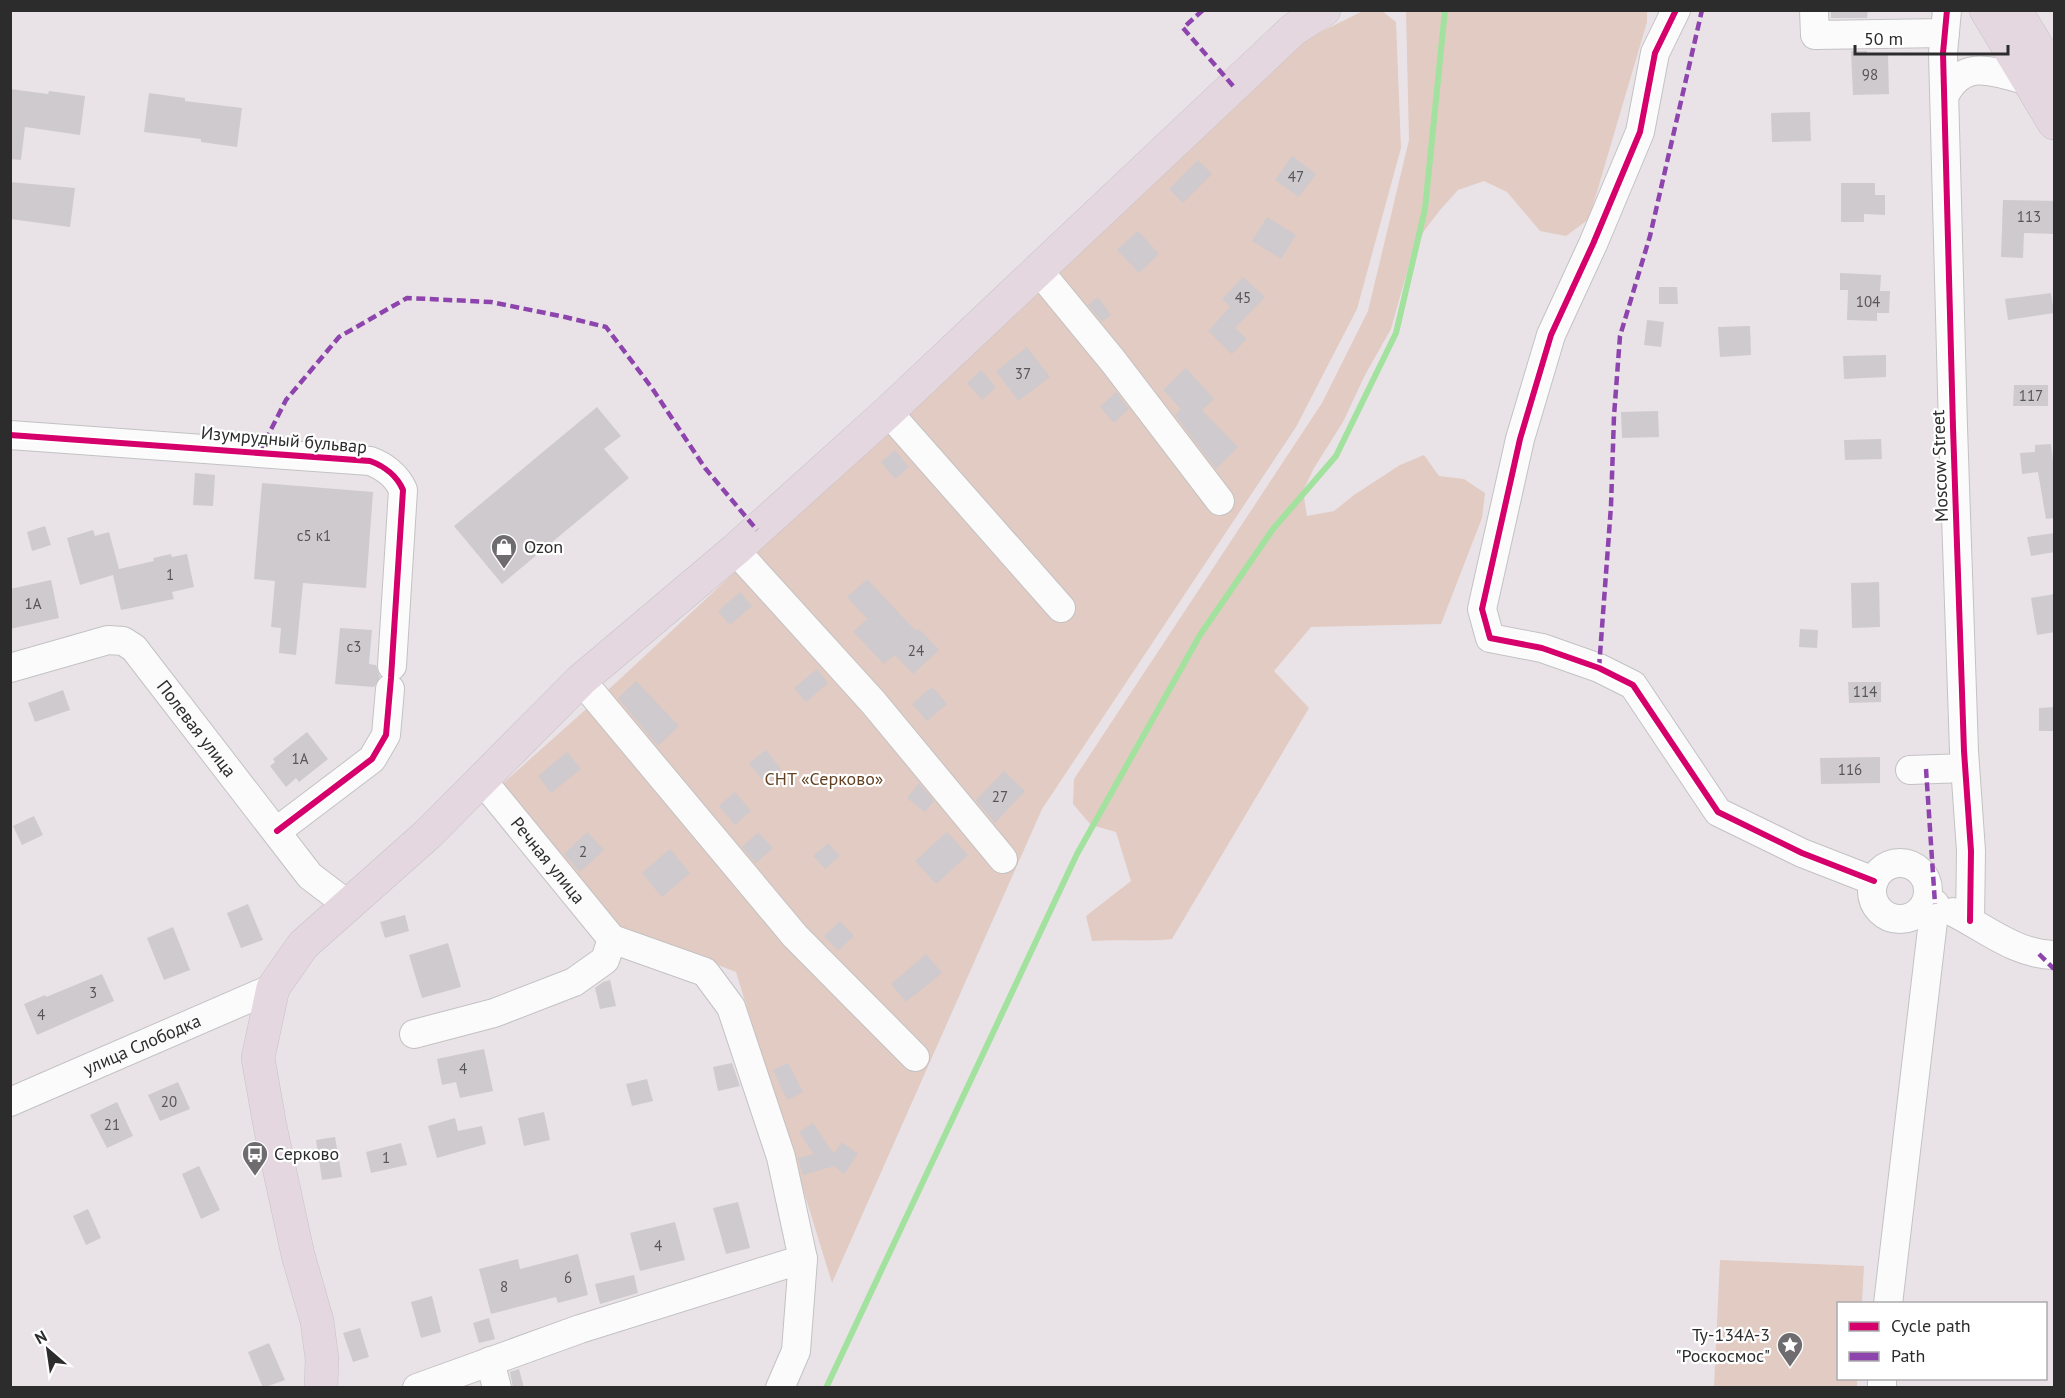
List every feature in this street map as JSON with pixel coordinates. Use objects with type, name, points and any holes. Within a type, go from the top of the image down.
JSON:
[{"type":"main road","points":[[321,1388],[322,1359],[317,1321],[298,1255],[258,1058],[273,988],[303,945],[428,834],[581,680],[735,550],[888,412],[1294,29],[1324,10]]},
{"type":"main road","points":[[1986,10],[2041,77]]},
{"type":"main road","points":[[2015,10],[2041,77],[2055,123]]},
{"type":"street","points":[[1676,10],[1655,53],[1640,132],[1593,244],[1551,335],[1520,439],[1482,609],[1490,638],[1542,648],[1599,668],[1633,685],[1718,812],[1802,853],[1874,881]]},
{"type":"street","points":[[1814,10],[1815,35],[1946,22]]},
{"type":"street","name":"Moscow Street","points":[[1946,22],[1943,53],[1944,95],[1965,768],[1971,851],[1970,921]]},
{"type":"street","points":[[1944,95],[1950,84],[1976,69],[2041,77]]},
{"type":"street","points":[[1039,271],[1113,361],[1220,501]]},
{"type":"street","points":[[888,412],[1060,608]]},
{"type":"street","name":"Изумрудный бульвар","points":[[10,435],[370,461],[380,465],[399,481],[403,490],[386,735],[372,759],[277,831]]},
{"type":"street","points":[[735,550],[873,702],[1003,859]]},
{"type":"street","name":"Полевая улица","points":[[10,668],[108,640],[123,640],[134,648],[310,876],[347,904]]},
{"type":"street","points":[[581,680],[795,936],[915,1057]]},
{"type":"street","points":[[1910,770],[1965,768]]},
{"type":"street","name":"Речная улица","points":[[482,780],[612,939]]},
{"type":"street","points":[[1888,1302],[1931,902],[1927,881],[1922,872],[1914,866],[1895,863],[1878,873],[1874,881],[1872,890],[1877,907],[1891,918],[1909,918],[1931,902]]},
{"type":"street","points":[[1931,902],[1970,921],[2006,943],[2039,954],[2055,955]]},
{"type":"street","points":[[414,1034],[494,1013],[574,982],[604,960],[612,939],[705,972],[731,1007],[781,1157],[803,1259],[796,1351],[780,1388]]},
{"type":"street","name":"улица Слободка","points":[[10,1102],[273,988]]},
{"type":"street","points":[[417,1388],[493,1374],[580,1329],[803,1259]]},
{"type":"green space","name":"СНТ «Серково»","points":[[1363,11],[1382,11],[1396,22],[1401,148],[1357,309],[1296,427],[1042,809],[832,1283],[736,972],[612,924],[501,785],[620,679],[1306,39]]},
{"type":"green space","points":[[1406,11],[1647,11],[1647,22],[1589,219],[1566,236],[1540,231],[1507,192],[1484,181],[1458,190],[1424,231],[1412,254],[1391,329],[1365,375],[1343,422],[1314,468],[1303,491],[1307,516],[1334,511],[1400,465],[1424,455],[1439,476],[1464,479],[1485,493],[1482,518],[1441,624],[1311,627],[1274,671],[1309,708],[1172,939],[1092,941],[1086,916],[1131,881],[1116,832],[1091,825],[1073,804],[1074,779],[1322,403],[1368,311],[1409,140]]},
{"type":"green space","points":[[1720,1260],[1864,1266],[1862,1302],[1837,1302],[1837,1380],[1857,1380],[1857,1387],[1714,1387]]},
{"type":"building","points":[[1831,10],[1868,10],[1867,18],[1831,18]]},
{"type":"building","points":[[1851,51],[1867,51],[1867,55],[1888,54],[1889,94],[1853,95]]},
{"type":"building","points":[[10,89],[85,96],[80,135],[25,127],[21,160],[10,159]]},
{"type":"building","points":[[149,93],[185,98],[185,101],[242,108],[237,147],[201,142],[201,139],[144,132]]},
{"type":"building","points":[[1810,112],[1811,141],[1772,142],[1771,113]]},
{"type":"building","points":[[1292,156],[1316,174],[1299,197],[1275,180]]},
{"type":"building","points":[[1198,160],[1212,174],[1183,203],[1169,189]]},
{"type":"building","points":[[10,182],[75,188],[70,227],[10,219]]},
{"type":"building","points":[[1841,183],[1875,183],[1875,195],[1885,195],[1885,215],[1864,214],[1864,222],[1841,222]]},
{"type":"building","points":[[2003,200],[2055,201],[2055,234],[2024,233],[2023,258],[2001,257]]},
{"type":"building","points":[[1267,217],[1296,235],[1281,259],[1252,241]]},
{"type":"building","points":[[1138,231],[1159,254],[1139,273],[1117,250]]},
{"type":"building","points":[[1840,273],[1881,275],[1880,291],[1890,291],[1889,313],[1877,313],[1877,321],[1847,320],[1848,290],[1840,290]]},
{"type":"building","points":[[1243,277],[1265,297],[1235,328],[1247,339],[1232,354],[1208,331],[1230,307],[1222,299]]},
{"type":"building","points":[[1659,287],[1677,287],[1678,304],[1659,304]]},
{"type":"building","points":[[2051,293],[2054,313],[2008,320],[2005,299]]},
{"type":"building","points":[[1098,297],[1111,315],[1102,322],[1088,305]]},
{"type":"building","points":[[1647,320],[1664,322],[1661,347],[1644,345]]},
{"type":"building","points":[[1750,326],[1751,355],[1720,357],[1718,327]]},
{"type":"building","points":[[1027,347],[1050,377],[1018,401],[996,371]]},
{"type":"building","points":[[1886,355],[1886,377],[1844,379],[1843,356]]},
{"type":"building","points":[[1186,368],[1214,399],[1202,410],[1238,447],[1216,469],[1175,415],[1181,409],[1163,390]]},
{"type":"building","points":[[981,370],[996,387],[982,400],[967,383]]},
{"type":"building","points":[[2014,385],[2048,385],[2048,406],[2013,406]]},
{"type":"building","points":[[1116,392],[1129,409],[1114,423],[1100,407]]},
{"type":"building","points":[[597,407],[621,436],[604,449],[629,478],[502,584],[454,526]]},
{"type":"building","points":[[1658,411],[1659,437],[1622,438],[1621,412]]},
{"type":"building","points":[[1881,439],[1882,459],[1845,460],[1844,440]]},
{"type":"building","points":[[2051,444],[2055,478],[2055,518],[2046,519],[2038,472],[2022,474],[2020,453],[2035,452],[2035,445]]},
{"type":"building","points":[[895,450],[909,467],[895,479],[881,462]]},
{"type":"building","points":[[195,473],[215,475],[213,506],[193,505]]},
{"type":"building","points":[[262,483],[373,492],[366,588],[303,583],[296,655],[279,653],[281,628],[271,627],[275,581],[254,579]]},
{"type":"building","points":[[45,526],[51,545],[32,551],[27,532]]},
{"type":"building","points":[[93,530],[95,536],[109,532],[119,569],[154,561],[153,558],[171,554],[172,557],[187,554],[194,587],[172,592],[174,599],[121,610],[113,575],[80,585],[67,538]]},
{"type":"building","points":[[2055,533],[2055,552],[2031,556],[2027,537]]},
{"type":"building","points":[[867,579],[916,631],[919,629],[939,650],[913,674],[895,655],[884,664],[853,632],[867,619],[847,597]]},
{"type":"building","points":[[51,580],[59,618],[10,629],[10,589]]},
{"type":"building","points":[[1879,582],[1880,627],[1852,628],[1851,583]]},
{"type":"building","points":[[740,592],[752,606],[730,625],[718,611]]},
{"type":"building","points":[[2055,594],[2055,632],[2037,635],[2031,598]]},
{"type":"building","points":[[340,628],[372,630],[369,664],[376,665],[380,677],[374,687],[335,684]]},
{"type":"building","points":[[1800,629],[1818,630],[1817,648],[1799,647]]},
{"type":"building","points":[[817,669],[828,683],[806,702],[794,688]]},
{"type":"building","points":[[636,681],[679,726],[658,746],[618,698]]},
{"type":"building","points":[[1848,682],[1881,682],[1881,702],[1849,703]]},
{"type":"building","points":[[932,687],[947,704],[927,721],[912,704]]},
{"type":"building","points":[[63,690],[70,710],[35,722],[28,703]]},
{"type":"building","points":[[2055,707],[2055,731],[2039,731],[2039,708]]},
{"type":"building","points":[[307,732],[328,759],[299,782],[296,778],[286,787],[270,766],[275,762],[273,759]]},
{"type":"building","points":[[766,750],[781,769],[764,782],[749,763]]},
{"type":"building","points":[[567,752],[581,769],[551,793],[538,776]]},
{"type":"building","points":[[1880,757],[1880,783],[1821,784],[1820,758]]},
{"type":"building","points":[[1004,771],[1025,791],[995,823],[976,800]]},
{"type":"building","points":[[919,783],[934,801],[925,812],[907,798]]},
{"type":"building","points":[[735,792],[751,811],[735,825],[719,806]]},
{"type":"building","points":[[34,816],[43,835],[22,845],[13,826]]},
{"type":"building","points":[[587,832],[604,850],[580,872],[564,854]]},
{"type":"building","points":[[758,832],[773,848],[756,863],[742,847]]},
{"type":"building","points":[[947,832],[968,855],[936,884],[915,861]]},
{"type":"building","points":[[828,843],[840,856],[825,869],[813,856]]},
{"type":"building","points":[[670,849],[690,873],[662,897],[642,873]]},
{"type":"building","points":[[248,904],[263,940],[241,948],[227,913]]},
{"type":"building","points":[[405,915],[409,931],[385,938],[380,922]]},
{"type":"building","points":[[840,921],[854,936],[838,951],[824,936]]},
{"type":"building","points":[[173,927],[190,970],[164,980],[147,938]]},
{"type":"building","points":[[448,943],[461,987],[422,998],[409,955]]},
{"type":"building","points":[[926,954],[942,973],[906,1002],[891,984]]},
{"type":"building","points":[[102,974],[114,1001],[37,1035],[24,1004]]},
{"type":"building","points":[[610,980],[616,1006],[600,1009],[595,988]]},
{"type":"building","points":[[484,1049],[493,1091],[460,1098],[456,1082],[442,1085],[437,1059]]},
{"type":"building","points":[[732,1063],[740,1086],[718,1091],[713,1067]]},
{"type":"building","points":[[788,1063],[803,1092],[787,1100],[773,1070]]},
{"type":"building","points":[[647,1079],[653,1101],[632,1106],[626,1084]]},
{"type":"building","points":[[178,1082],[190,1109],[160,1121],[148,1095]]},
{"type":"building","points":[[117,1102],[133,1136],[107,1148],[90,1115]]},
{"type":"building","points":[[544,1112],[550,1140],[524,1146],[518,1118]]},
{"type":"building","points":[[455,1118],[458,1131],[482,1126],[486,1144],[437,1158],[428,1126]]},
{"type":"building","points":[[813,1123],[834,1154],[842,1142],[858,1154],[844,1174],[834,1166],[803,1175],[798,1158],[814,1154],[799,1132]]},
{"type":"building","points":[[335,1137],[342,1177],[322,1180],[316,1140]]},
{"type":"building","points":[[401,1143],[407,1165],[371,1173],[366,1152]]},
{"type":"building","points":[[199,1166],[220,1210],[201,1219],[182,1174]]},
{"type":"building","points":[[738,1202],[750,1248],[726,1254],[713,1208]]},
{"type":"building","points":[[88,1209],[101,1238],[86,1245],[73,1216]]},
{"type":"building","points":[[675,1222],[685,1260],[640,1271],[630,1233]]},
{"type":"building","points":[[578,1254],[588,1295],[558,1303],[556,1297],[491,1314],[479,1269],[518,1259],[520,1269]]},
{"type":"building","points":[[634,1275],[638,1293],[600,1304],[595,1284]]},
{"type":"building","points":[[432,1296],[441,1332],[421,1338],[411,1302]]},
{"type":"building","points":[[489,1318],[495,1339],[479,1343],[473,1323]]},
{"type":"building","points":[[360,1328],[369,1357],[353,1362],[343,1333]]},
{"type":"building","points":[[269,1343],[285,1380],[263,1388],[248,1352]]},
{"type":"building","points":[[519,1369],[524,1388],[513,1388],[510,1372]]},
{"type":"waterway","points":[[826,1388],[1077,854],[1200,635],[1273,529],[1336,456],[1396,333],[1425,209],[1445,10]]},
{"type":"marked path","points":[[1203,10],[1183,28],[1234,87]]},
{"type":"marked path","points":[[1599,668],[1620,336],[1650,236],[1702,10]]},
{"type":"marked path","points":[[259,453],[286,400],[339,337],[407,298],[491,302],[606,327],[652,388],[705,468],[757,530]]},
{"type":"marked path","points":[[1926,769],[1935,904]]},
{"type":"marked path","points":[[2039,954],[2054,969]]},
{"type":"cycle path","points":[[1676,10],[1655,53],[1640,132],[1593,244],[1551,335],[1520,439],[1482,609],[1490,638],[1542,648],[1599,668],[1633,685],[1718,812],[1802,853],[1874,881]]},
{"type":"cycle path","points":[[1947,10],[1943,53],[1964,751],[1971,851],[1970,921]]},
{"type":"cycle path","points":[[10,435],[370,461],[389,472],[397,480],[403,490],[386,735],[372,759],[277,831]]},
{"type":"place","name":"Ozon","points":[[504,570]]},
{"type":"place","name":"Серково","points":[[255,1177]]},
{"type":"place","name":"Ту-134А-3 \"Роскосмос\"","points":[[1790,1368]]}]
